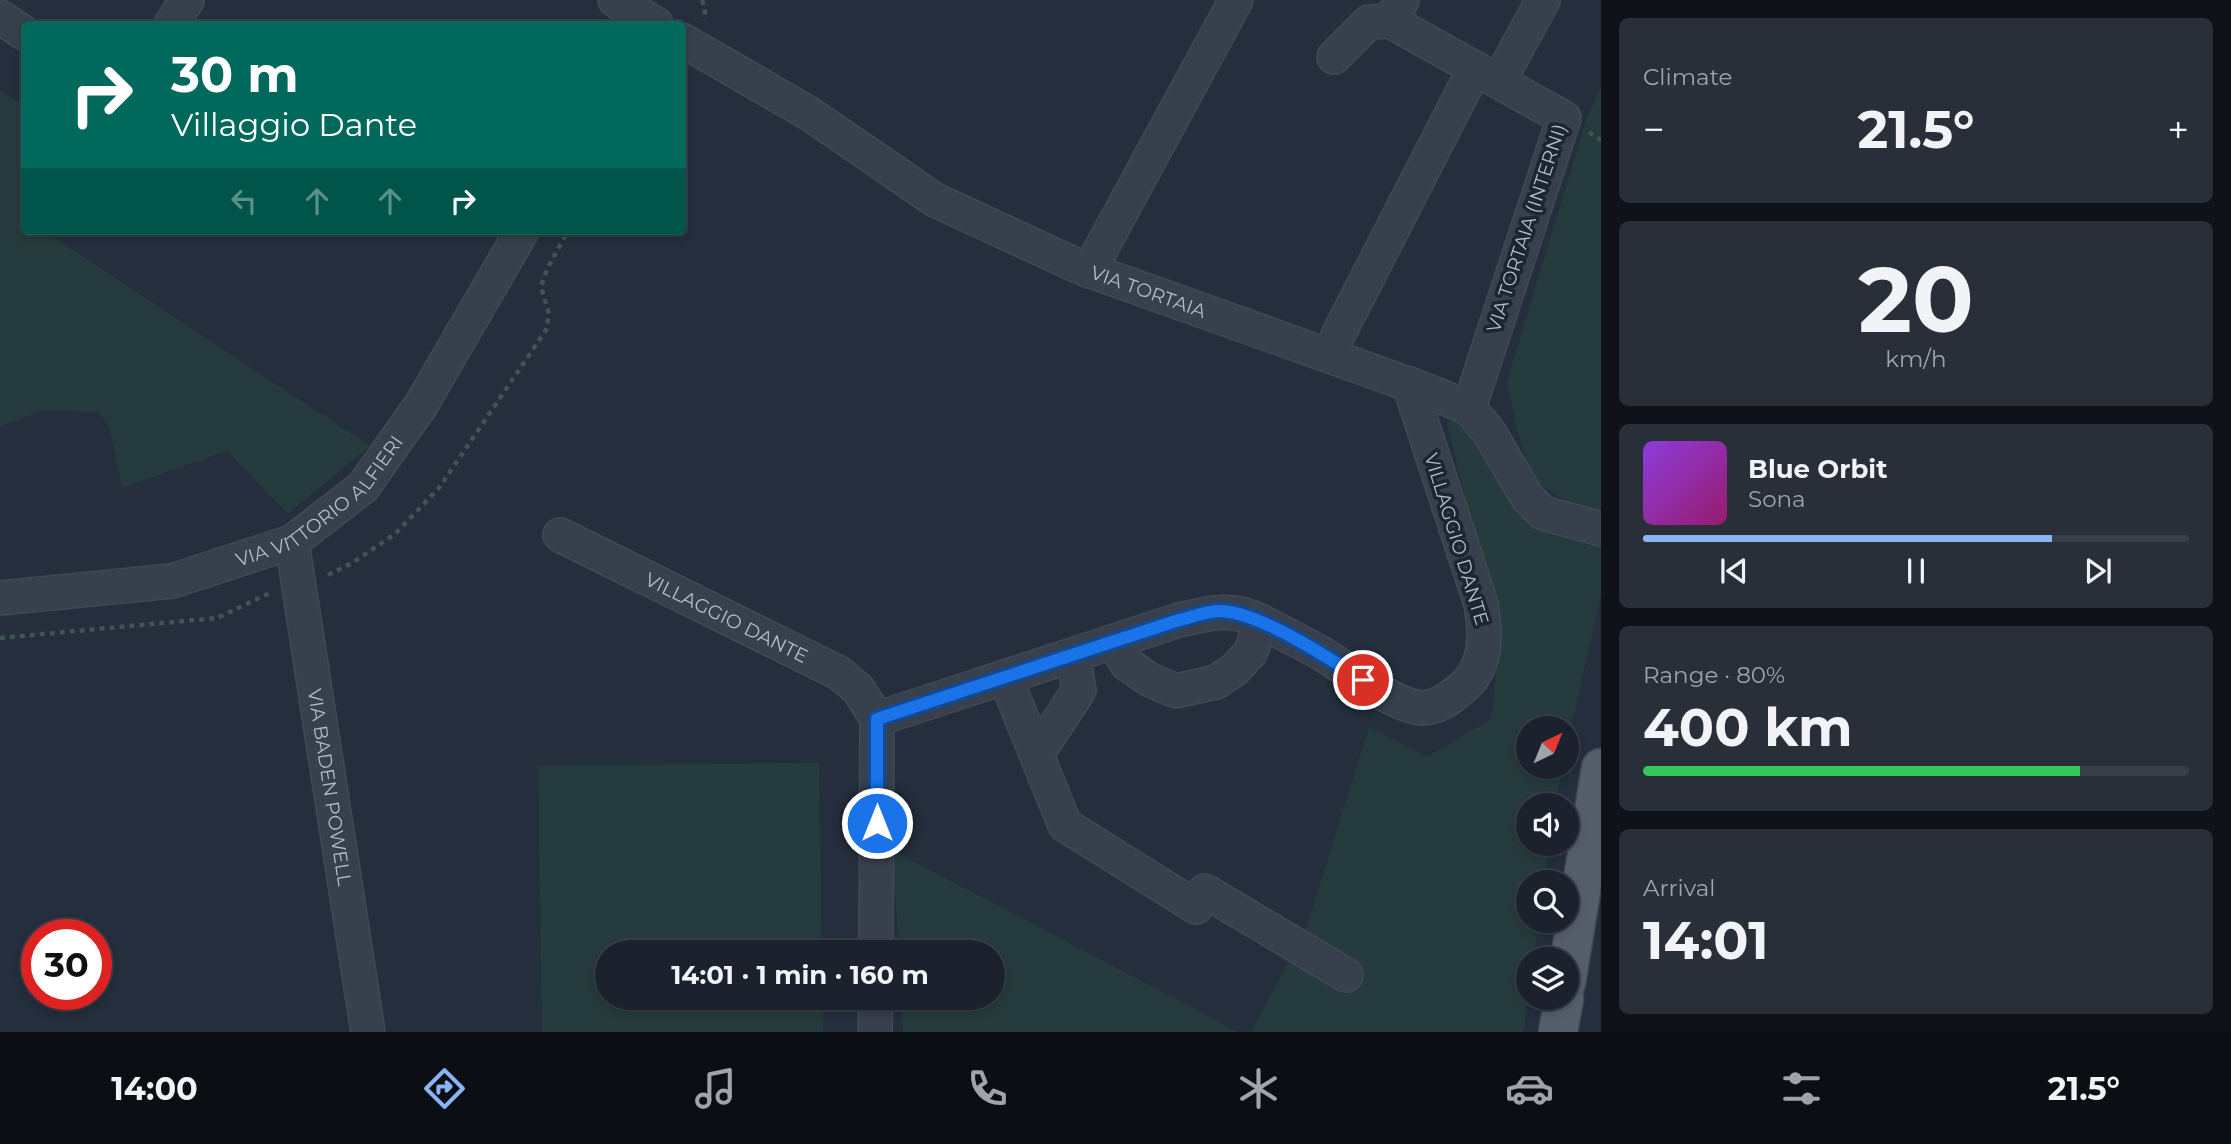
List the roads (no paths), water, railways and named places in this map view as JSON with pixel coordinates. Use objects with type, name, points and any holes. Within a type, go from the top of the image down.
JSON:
[{"type":"main road","points":[[1572,947],[1601,768]]},
{"type":"street","points":[[173,21],[187,0]]},
{"type":"street","points":[[615,0],[650,17]]},
{"type":"street","points":[[1089,271],[1236,0]]},
{"type":"street","points":[[1338,334],[1487,75],[1543,0]]},
{"type":"street","points":[[1334,57],[1369,22],[1396,10]]},
{"type":"street","name":"VIA TORTAIA (INTERNI)","points":[[1396,10],[1487,75],[1564,118],[1469,408]]},
{"type":"street","points":[[0,17],[21,31]]},
{"type":"street","name":"VIA TORTAIA","points":[[686,42],[810,114],[935,200],[1089,271],[1409,384],[1469,408],[1489,432],[1527,496],[1543,513],[1601,529]]},
{"type":"street","name":"VIA VITTORIO ALFIERI","points":[[0,598],[172,581],[292,542],[363,487],[422,405],[520,235]]},
{"type":"street","name":"VILLAGGIO DANTE","points":[[560,535],[839,673],[858,689],[877,719],[1179,620],[1220,611],[1262,622],[1322,654],[1405,705],[1425,708],[1443,703],[1465,685],[1480,665],[1486,635],[1480,604],[1409,384]]},
{"type":"street","name":"VIA BADEN POWELL","points":[[292,542],[368,1032]]},
{"type":"street","points":[[1113,642],[1127,664],[1150,680],[1176,691],[1216,682],[1234,670],[1250,653],[1262,622]]},
{"type":"street","points":[[1037,754],[1079,690],[1073,655]]},
{"type":"street","points":[[1005,677],[1065,825],[1196,907],[1205,891],[1346,975]]},
{"type":"street","points":[[876,940],[877,719]]},
{"type":"street","points":[[876,1010],[876,1032]]}]
